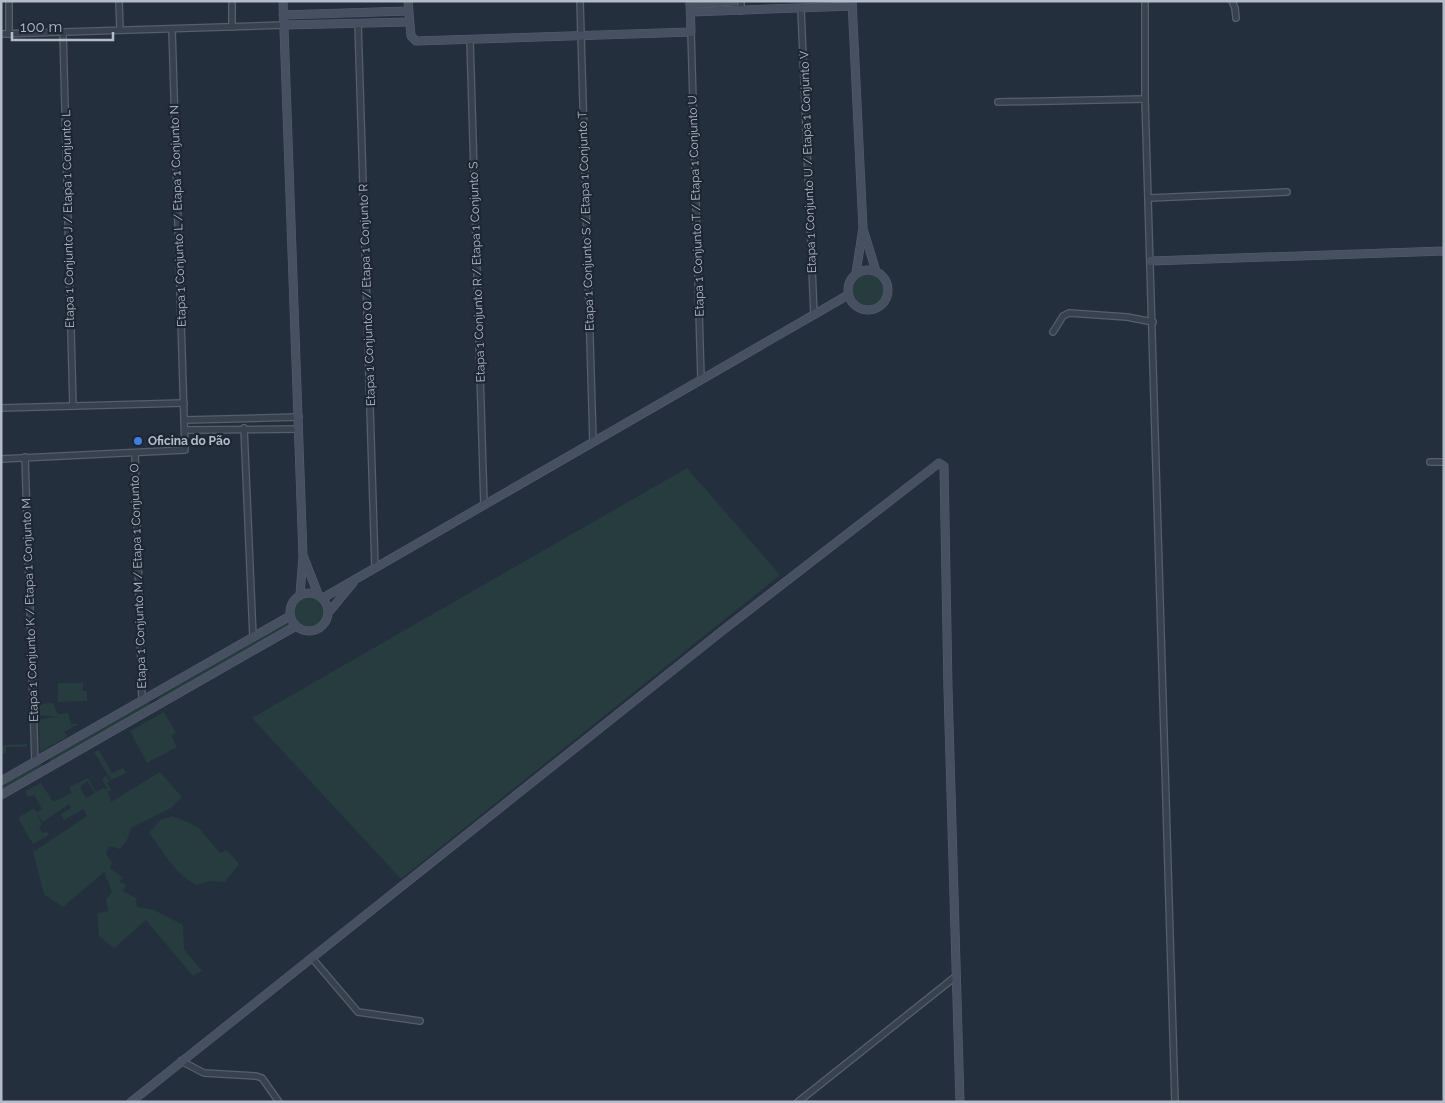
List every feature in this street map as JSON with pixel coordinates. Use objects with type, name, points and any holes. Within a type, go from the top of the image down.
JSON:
[{"type":"street","points":[[9,1],[9,34]]},
{"type":"street","points":[[119,1],[120,30]]},
{"type":"street","points":[[232,1],[232,27]]},
{"type":"street","points":[[283,1],[304,556],[300,595]]},
{"type":"street","points":[[408,1],[408,22],[411,38],[416,41],[691,32],[690,6]]},
{"type":"street","name":"Etapa 1 Conjunto S / Etapa 1 Conjunto T","points":[[580,1],[594,441]]},
{"type":"street","points":[[690,6],[734,1]]},
{"type":"street","points":[[741,1],[741,11]]},
{"type":"street","points":[[1145,1],[1145,99],[1175,1102]]},
{"type":"street","points":[[1232,1],[1236,18]]},
{"type":"street","points":[[690,6],[741,11],[801,9],[852,4],[863,228],[856,273],[849,283],[848,295],[855,305],[860,308],[873,309],[878,307],[887,297],[888,291],[885,279],[876,271],[863,228]]},
{"type":"street","name":"Etapa 1 Conjunto U / Etapa 1 Conjunto V","points":[[801,9],[814,315]]},
{"type":"street","points":[[283,15],[408,12]]},
{"type":"street","points":[[1,34],[408,22]]},
{"type":"street","name":"Etapa 1 Conjunto Q / Etapa 1 Conjunto R","points":[[358,23],[375,567]]},
{"type":"street","name":"Etapa 1 Conjunto L / Etapa 1 Conjunto N","points":[[172,29],[186,430]]},
{"type":"street","name":"Etapa 1 Conjunto J / Etapa 1 Conjunto L","points":[[63,32],[72,406]]},
{"type":"street","name":"Etapa 1 Conjunto T / Etapa 1 Conjunto U","points":[[691,32],[701,379]]},
{"type":"street","name":"Etapa 1 Conjunto R / Etapa 1 Conjunto S","points":[[470,40],[484,505]]},
{"type":"street","points":[[998,102],[1145,99]]},
{"type":"street","points":[[1149,198],[1287,192]]},
{"type":"street","points":[[1150,261],[1444,251]]},
{"type":"street","points":[[856,273],[866,270],[876,271]]},
{"type":"street","points":[[320,596],[354,581],[375,567],[848,295]]},
{"type":"street","points":[[1054,332],[1063,316],[1069,313],[1127,317],[1153,322]]},
{"type":"street","points":[[1,408],[184,403]]},
{"type":"street","points":[[185,420],[299,417]]},
{"type":"street","points":[[244,428],[253,637]]},
{"type":"street","points":[[1,459],[185,450],[186,430],[299,429]]},
{"type":"street","name":"Etapa 1 Conjunto M / Etapa 1 Conjunto O","points":[[135,453],[142,700]]},
{"type":"street","name":"Etapa 1 Conjunto K / Etapa 1 Conjunto M","points":[[25,457],[35,762]]},
{"type":"street","points":[[131,1102],[722,630],[939,462],[944,466],[955,977],[960,1102]]},
{"type":"street","points":[[1430,462],[1444,462]]},
{"type":"street","points":[[304,556],[320,596],[329,612]]},
{"type":"street","points":[[320,596],[312,592],[300,595],[292,604],[290,616],[296,626],[308,631],[314,631],[325,624],[329,612],[354,581]]},
{"type":"street","points":[[1,781],[290,616]]},
{"type":"street","points":[[1,795],[296,626]]},
{"type":"street","points":[[151,695],[157,706]]},
{"type":"street","points":[[44,758],[49,767]]},
{"type":"street","points":[[312,958],[358,1012],[420,1021]]},
{"type":"street","points":[[798,1102],[955,977]]},
{"type":"street","points":[[181,1061],[204,1073],[262,1078],[279,1102]]},
{"type":"green space","points":[[868,274],[874,275],[879,279],[883,284],[883,296],[879,301],[874,305],[868,306],[862,305],[857,301],[853,296],[852,290],[853,284],[857,279],[862,275]]},
{"type":"green space","points":[[687,468],[780,575],[401,879],[252,718]]},
{"type":"green space","points":[[309,597],[320,601],[324,612],[320,623],[309,627],[298,623],[294,612],[298,601]]},
{"type":"green space","points":[[288,622],[290,626],[159,700],[157,698]]},
{"type":"green space","points":[[58,683],[83,683],[83,691],[87,691],[87,701],[58,702]]},
{"type":"green space","points":[[149,702],[151,706],[51,763],[49,759]]},
{"type":"green space","points":[[53,703],[58,714],[68,713],[71,724],[79,724],[64,732],[68,736],[40,752],[39,719],[59,717],[39,715],[37,704]]},
{"type":"green space","points":[[164,712],[176,733],[171,735],[177,747],[147,763],[130,731]]},
{"type":"green space","points":[[27,744],[27,747],[6,747],[6,754],[1,753],[1,745]]},
{"type":"green space","points":[[99,750],[112,773],[123,768],[126,773],[111,780],[94,752]]},
{"type":"green space","points":[[41,763],[44,768],[1,792],[1,787]]},
{"type":"green space","points":[[160,772],[182,797],[171,808],[131,828],[127,840],[120,849],[109,846],[106,854],[112,862],[110,868],[123,878],[119,882],[126,884],[123,891],[136,898],[137,907],[154,910],[183,925],[184,949],[202,971],[193,976],[146,920],[114,948],[99,936],[97,913],[108,911],[106,900],[112,892],[104,872],[63,907],[44,894],[33,852],[87,816],[83,809],[64,820],[61,814],[71,808],[69,804],[43,822],[37,814],[42,824],[39,827],[42,833],[47,832],[49,835],[33,844],[18,818],[34,808],[36,812],[42,809],[34,795],[28,797],[25,791],[41,783],[53,802],[72,793],[69,787],[88,778],[96,792],[104,788],[108,790],[102,779],[106,776],[110,781],[107,783],[112,791],[108,791],[111,802]],"holes":[[[87,781],[95,793],[86,798],[80,787]]]},
{"type":"green space","points":[[173,816],[198,827],[220,853],[227,850],[239,864],[225,882],[210,881],[196,885],[181,874],[170,862],[149,833],[160,820]]},
{"type":"place","name":"Oficina do Pão","points":[[138,441]]}]
